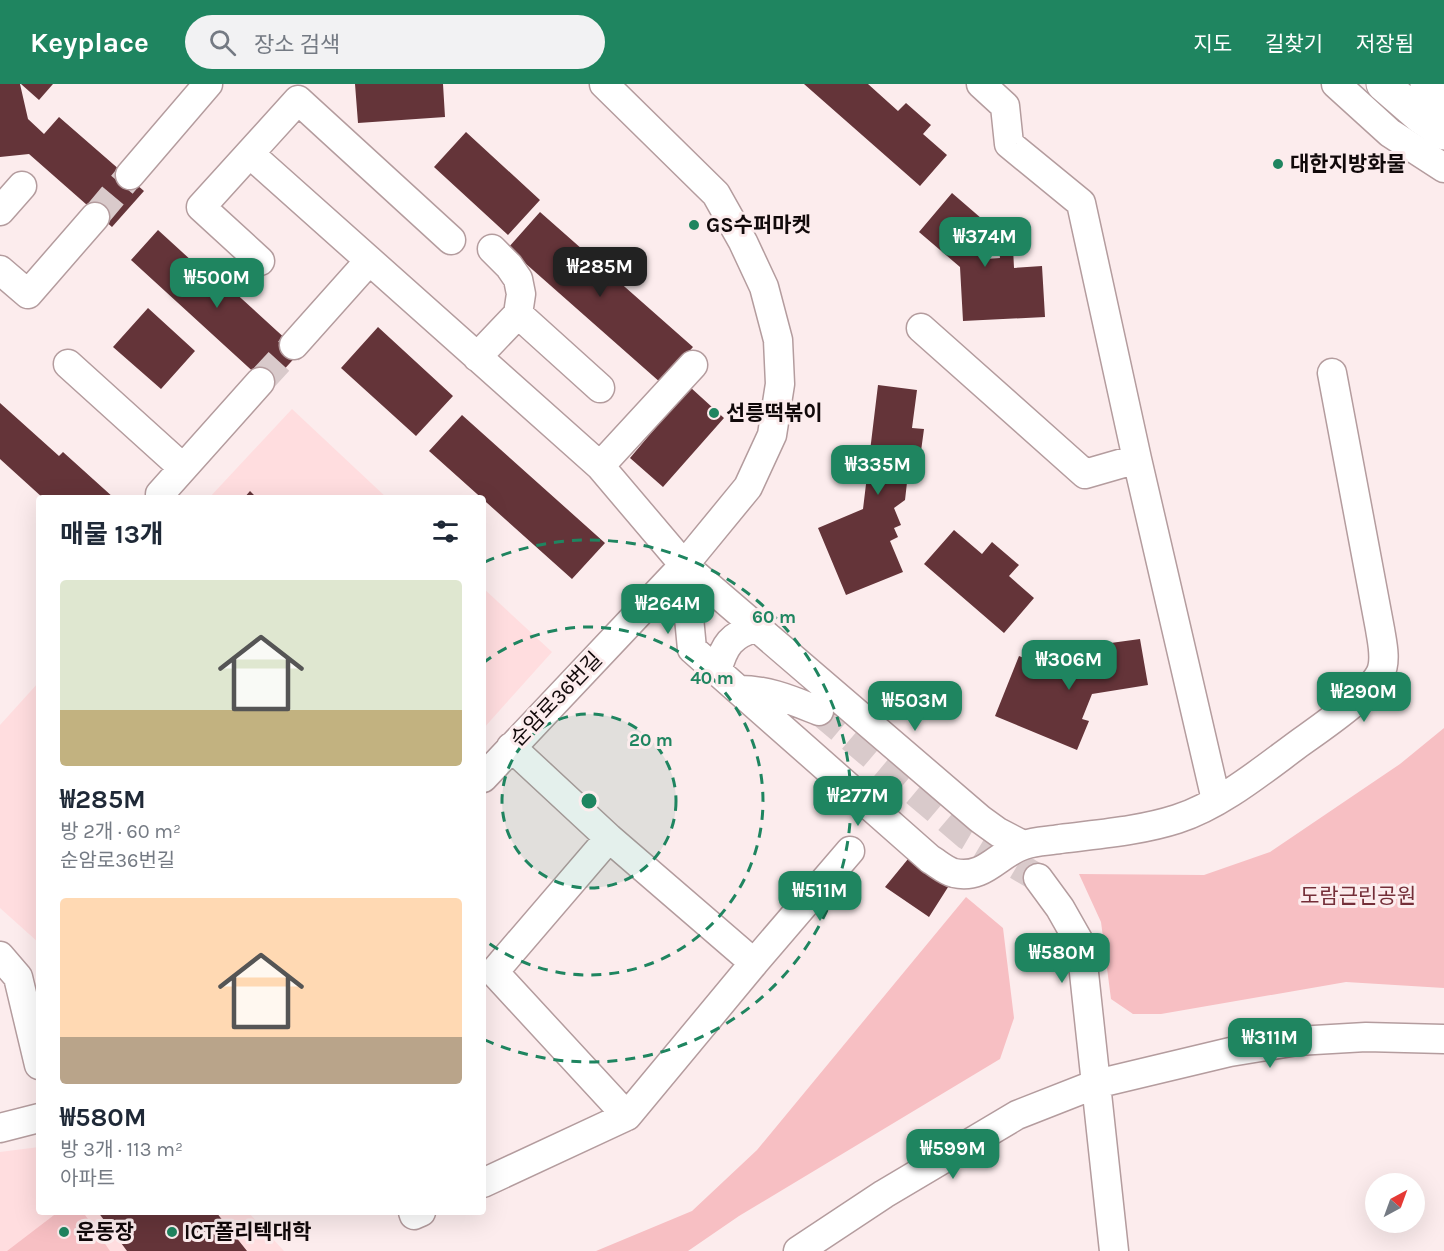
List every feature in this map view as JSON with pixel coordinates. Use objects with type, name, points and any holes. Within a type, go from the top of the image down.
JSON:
[{"type":"main road","points":[[1383,84],[1420,117],[1444,133]]},
{"type":"main road","points":[[1427,84],[1444,98]]},
{"type":"street","points":[[130,175],[208,84]]},
{"type":"street","name":"순암로36번길","points":[[486,775],[684,565],[748,487],[772,435],[780,384],[778,340],[764,287],[743,242],[716,194],[604,84]]},
{"type":"street","points":[[981,84],[1005,106],[1009,144],[1081,203],[1137,459],[1216,800]]},
{"type":"street","points":[[1336,84],[1390,133],[1444,168]]},
{"type":"street","points":[[260,261],[201,207],[298,100],[451,240]]},
{"type":"street","points":[[250,154],[600,466],[684,565],[980,819],[998,832],[1023,845]]},
{"type":"street","points":[[0,211],[22,186]]},
{"type":"street","points":[[0,270],[28,294],[95,217]]},
{"type":"street","points":[[477,357],[518,314],[521,294],[518,279],[492,249]]},
{"type":"street","points":[[294,345],[369,261]]},
{"type":"street","points":[[518,314],[600,388]]},
{"type":"street","points":[[921,328],[1085,474],[1137,459]]},
{"type":"street","points":[[68,364],[183,468]]},
{"type":"street","points":[[600,466],[693,365]]},
{"type":"street","points":[[684,565],[692,649],[930,859],[953,873],[970,873],[985,869],[1000,857],[1023,845],[1136,828],[1178,819],[1216,800],[1261,772],[1364,693],[1381,673],[1384,653],[1332,373]]},
{"type":"street","points":[[160,494],[260,382]]},
{"type":"street","points":[[717,671],[722,653],[731,639],[742,631],[757,627]]},
{"type":"street","points":[[739,690],[772,693],[819,711],[785,650]]},
{"type":"street","points":[[510,747],[609,838],[754,963]]},
{"type":"street","points":[[609,838],[494,972],[627,1116]]},
{"type":"street","points":[[486,1182],[627,1116],[850,851]]},
{"type":"street","points":[[1038,878],[1060,908],[1081,945],[1114,1251]]},
{"type":"street","points":[[0,956],[18,977],[36,1052]]},
{"type":"street","points":[[798,1251],[884,1194],[1017,1115],[1096,1084],[1230,1052],[1297,1041],[1366,1037],[1444,1039]]},
{"type":"street","points":[[0,1128],[36,1119]]},
{"type":"shaded area","points":[[292,409],[384,495],[212,495]]},
{"type":"shaded area","points":[[486,591],[552,652],[486,726]]},
{"type":"shaded area","points":[[36,685],[36,940],[0,908],[0,725]]},
{"type":"shaded area","points":[[36,1147],[36,1215],[251,1215],[284,1251],[0,1251],[0,1152]]},
{"type":"green space","name":"도람근린공원","points":[[1444,728],[1444,988],[1346,982],[1161,1014],[1133,1014],[1111,999],[1101,922],[1079,874],[1204,875],[1270,852],[1400,764]]},
{"type":"green space","points":[[966,897],[1003,928],[1014,1018],[1000,1059],[739,1216],[688,1251],[596,1251],[692,1211],[757,1150]]},
{"type":"green space","name":"운동장","points":[[54,1215],[85,1215],[110,1251],[7,1251]]},
{"type":"building","points":[[0,84],[20,84],[28,119],[44,134],[59,117],[144,191],[112,227],[29,154],[0,157]]},
{"type":"building","points":[[21,84],[53,84],[39,100]]},
{"type":"building","points":[[355,84],[443,84],[445,117],[358,123]]},
{"type":"building","points":[[804,84],[868,84],[898,111],[906,103],[931,125],[923,134],[947,155],[920,186]]},
{"type":"building","points":[[466,132],[540,200],[508,235],[434,167]]},
{"type":"building","points":[[952,193],[989,225],[977,238],[984,243],[979,248],[985,252],[985,259],[1000,258],[999,249],[1013,248],[1014,268],[1042,266],[1045,317],[963,321],[960,267],[919,232]]},
{"type":"building","points":[[540,212],[693,347],[661,383],[508,248]]},
{"type":"building","points":[[158,230],[216,283],[220,279],[300,352],[269,386],[131,260]]},
{"type":"building","points":[[148,308],[195,351],[161,389],[113,347]]},
{"type":"building","points":[[378,327],[453,396],[416,436],[341,368]]},
{"type":"building","points":[[878,385],[917,390],[912,428],[924,429],[919,466],[909,465],[905,500],[894,508],[901,525],[894,528],[898,537],[890,541],[903,572],[846,595],[818,528],[863,509]]},
{"type":"building","points":[[690,387],[724,418],[663,487],[630,458]]},
{"type":"building","points":[[0,403],[59,456],[63,452],[111,495],[40,495],[0,459]]},
{"type":"building","points":[[462,415],[605,543],[572,579],[486,502],[486,495],[478,495],[429,451]]},
{"type":"building","points":[[954,530],[982,554],[992,542],[1019,565],[1009,576],[1034,598],[1004,633],[924,564]]},
{"type":"building","points":[[1140,639],[1148,685],[1092,694],[1082,719],[1089,721],[1077,750],[995,716],[1019,656],[1073,678],[1072,669],[1088,666],[1086,656],[1097,654],[1096,645]]},
{"type":"building","points":[[908,859],[950,884],[929,917],[885,887]]},
{"type":"building","name":"ICT폴리텍대학","points":[[100,1215],[218,1215],[247,1251],[127,1251]]},
{"type":"tunnel","points":[[95,217],[130,175]]},
{"type":"tunnel","points":[[260,382],[294,345]]},
{"type":"tunnel","points":[[819,711],[967,836],[1038,878]]},
{"type":"place","name":"대한지방화물","points":[[1278,164]]},
{"type":"place","name":"GS수퍼마켓","points":[[694,225]]},
{"type":"place","name":"선릉떡볶이","points":[[714,413]]},
{"type":"place","name":"운동장","points":[[64,1232]]},
{"type":"place","name":"ICT폴리텍대학","points":[[172,1232]]}]
